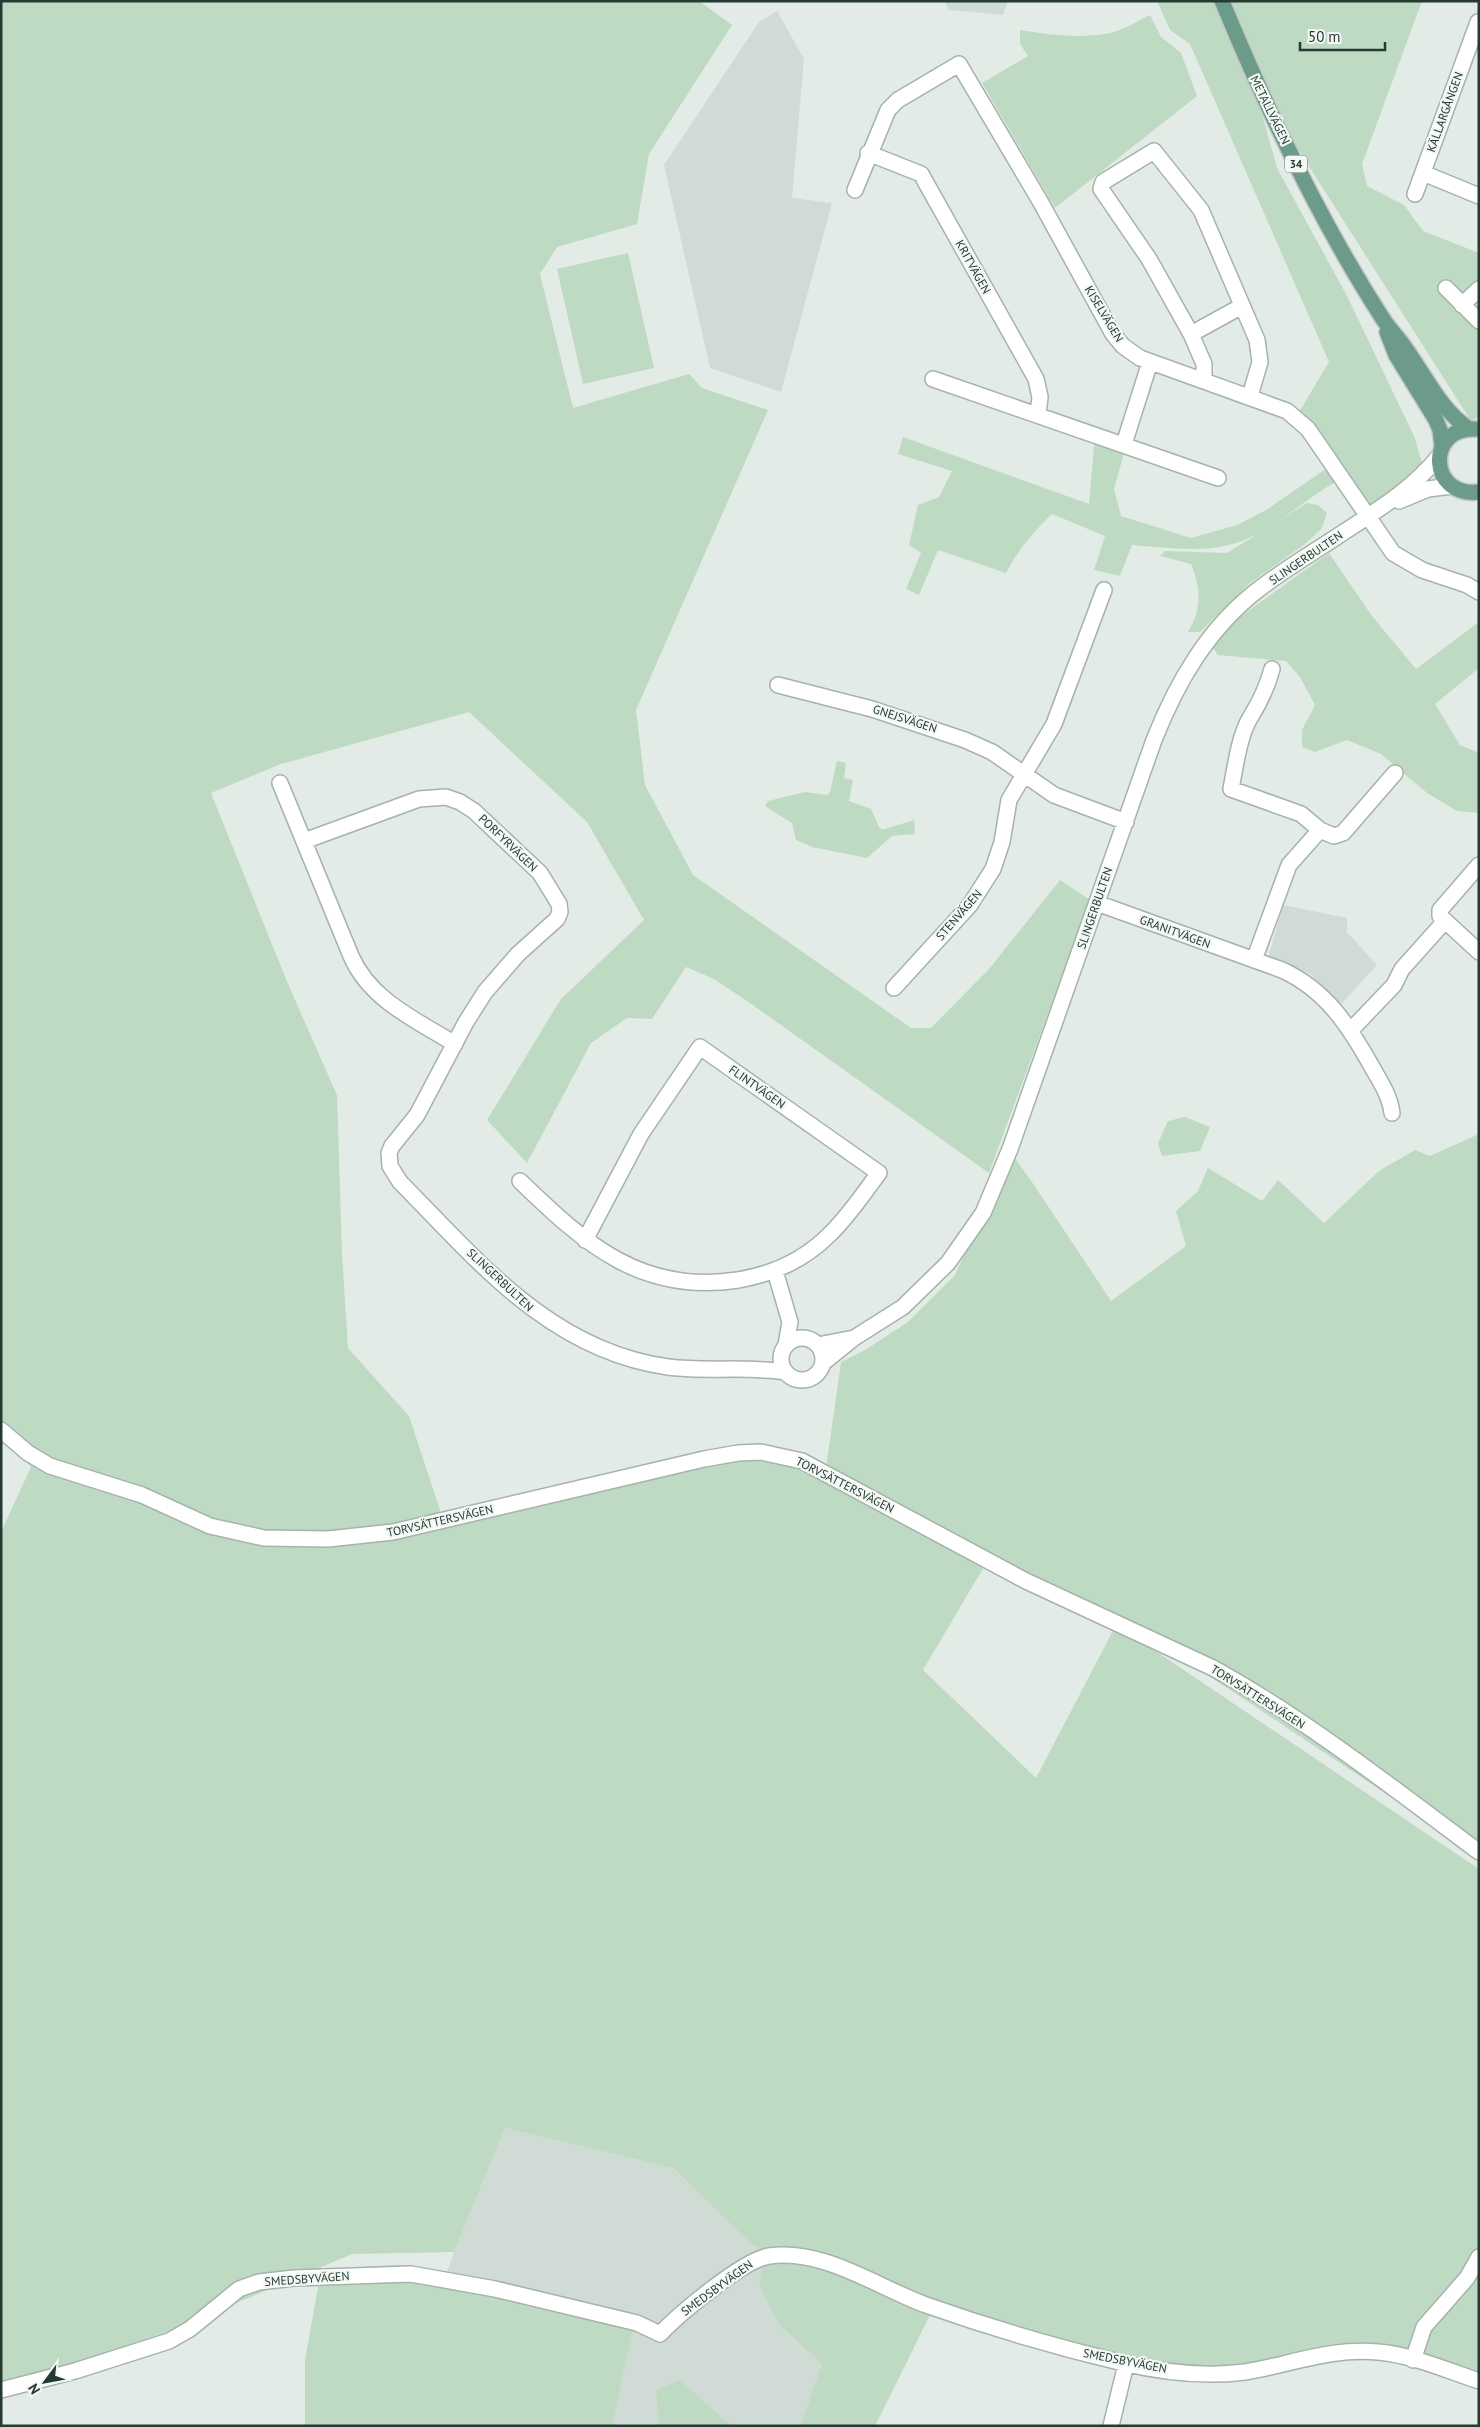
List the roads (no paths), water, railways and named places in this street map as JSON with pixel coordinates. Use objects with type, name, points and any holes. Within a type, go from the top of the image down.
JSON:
[{"type":"main road","name":"METALLVÄGEN","points":[[1222,1],[1249,66],[1292,155],[1329,225],[1384,321],[1405,347],[1446,408],[1474,429]]},
{"type":"main road","name":"METALLVÄGEN","points":[[1384,321],[1396,355],[1436,420],[1440,430],[1440,470],[1452,486]]},
{"type":"main road","name":"METALLVÄGEN","points":[[1441,451],[1456,432],[1474,429]]},
{"type":"main road","points":[[1452,486],[1476,495]]},
{"type":"street","name":"KÄLLARGÅNGEN","points":[[1415,194],[1478,22]]},
{"type":"street","name":"KISELVÄGEN","points":[[868,153],[884,116],[892,105],[959,64],[1040,201],[1113,334],[1129,351],[1150,362],[1281,407],[1298,418],[1373,514],[1386,547],[1400,560],[1422,570],[1467,585],[1479,592]]},
{"type":"street","points":[[1204,381],[1204,364],[1191,334],[1149,258],[1101,189],[1103,182],[1154,151],[1200,210],[1260,351],[1257,376],[1250,396]]},
{"type":"street","points":[[855,190],[868,153]]},
{"type":"street","name":"KRITVÄGEN","points":[[868,153],[921,174],[1036,379],[1040,397],[1038,414]]},
{"type":"street","points":[[1423,173],[1479,196]]},
{"type":"street","points":[[1446,288],[1479,321]]},
{"type":"street","points":[[1462,305],[1479,290]]},
{"type":"street","points":[[1191,334],[1242,306]]},
{"type":"street","points":[[1124,444],[1150,362]]},
{"type":"street","points":[[933,378],[1218,478]]},
{"type":"street","name":"SLINGERBULTEN","points":[[823,1363],[854,1338],[903,1307],[934,1280],[962,1246],[983,1213],[1010,1150],[1166,711],[1190,665],[1214,632],[1258,590],[1373,514],[1422,475],[1441,451]]},
{"type":"street","name":"SLINGERBULTEN","points":[[1373,514],[1428,489],[1452,486]]},
{"type":"street","points":[[1024,775],[1054,724],[1104,590]]},
{"type":"street","points":[[1272,669],[1263,699],[1246,729],[1231,789],[1301,814],[1320,830],[1334,836],[1343,833],[1395,773]]},
{"type":"street","name":"GNEJSVÄGEN","points":[[778,685],[872,708],[965,740],[992,752],[1024,775],[1070,803],[1126,822]]},
{"type":"street","name":"STENVÄGEN","points":[[894,988],[970,905],[984,886],[999,853],[1009,800],[1024,775]]},
{"type":"street","points":[[280,782],[360,975],[377,994],[389,1003],[454,1044]]},
{"type":"street","name":"PORFYRVÄGEN","points":[[304,841],[419,798],[446,797],[474,810],[534,867],[559,904],[558,916],[496,978],[476,1006],[417,1115],[396,1139],[389,1153],[390,1166],[393,1174],[408,1190]]},
{"type":"street","points":[[1254,960],[1281,892],[1289,865],[1320,830]]},
{"type":"street","points":[[1479,865],[1440,910],[1440,916],[1479,952]]},
{"type":"street","name":"GRANITVÄGEN","points":[[1097,903],[1254,960],[1298,978],[1310,985],[1332,1006],[1350,1030],[1384,1090],[1392,1113]]},
{"type":"street","points":[[1350,1030],[1394,984],[1402,969],[1445,921]]},
{"type":"street","name":"FLINTVÄGEN","points":[[520,1181],[585,1240],[629,1268],[666,1280],[703,1284],[775,1271],[806,1254],[829,1236],[878,1173],[700,1047],[641,1134],[585,1240]]},
{"type":"street","name":"SLINGERBULTEN","points":[[408,1190],[516,1297],[538,1315],[578,1338],[621,1356],[667,1367],[724,1370],[754,1368],[785,1372]]},
{"type":"street","points":[[775,1271],[790,1322],[780,1360],[785,1372],[792,1378],[807,1380],[816,1375],[823,1363],[823,1355],[812,1341],[790,1322]]},
{"type":"street","name":"SLINGERBULTEN","points":[[812,1341],[854,1338]]},
{"type":"street","points":[[784,1350],[794,1339],[812,1341]]},
{"type":"street","name":"SLINGERBULTEN","points":[[754,1368],[784,1350]]},
{"type":"street","name":"TORVSÄTTERSVÄGEN","points":[[1,1430],[28,1453],[50,1466],[148,1498],[210,1526],[264,1538],[328,1539],[366,1536],[416,1527],[738,1452],[761,1452],[802,1461],[1026,1581],[1238,1682],[1314,1731],[1479,1852]]},
{"type":"street","name":"SMEDSBYVÄGEN","points":[[1,2390],[75,2371],[169,2341],[190,2329],[239,2289],[259,2282],[294,2278],[400,2274],[443,2278],[637,2323],[660,2334],[675,2319],[741,2269],[756,2260],[768,2256],[795,2256],[822,2262],[925,2304],[1029,2340],[1126,2364],[1206,2373],[1244,2372],[1339,2352],[1378,2352],[1413,2360],[1479,2381]]},
{"type":"street","points":[[1413,2360],[1424,2327],[1467,2278],[1479,2257]]},
{"type":"street","points":[[1111,2426],[1126,2364]]}]
